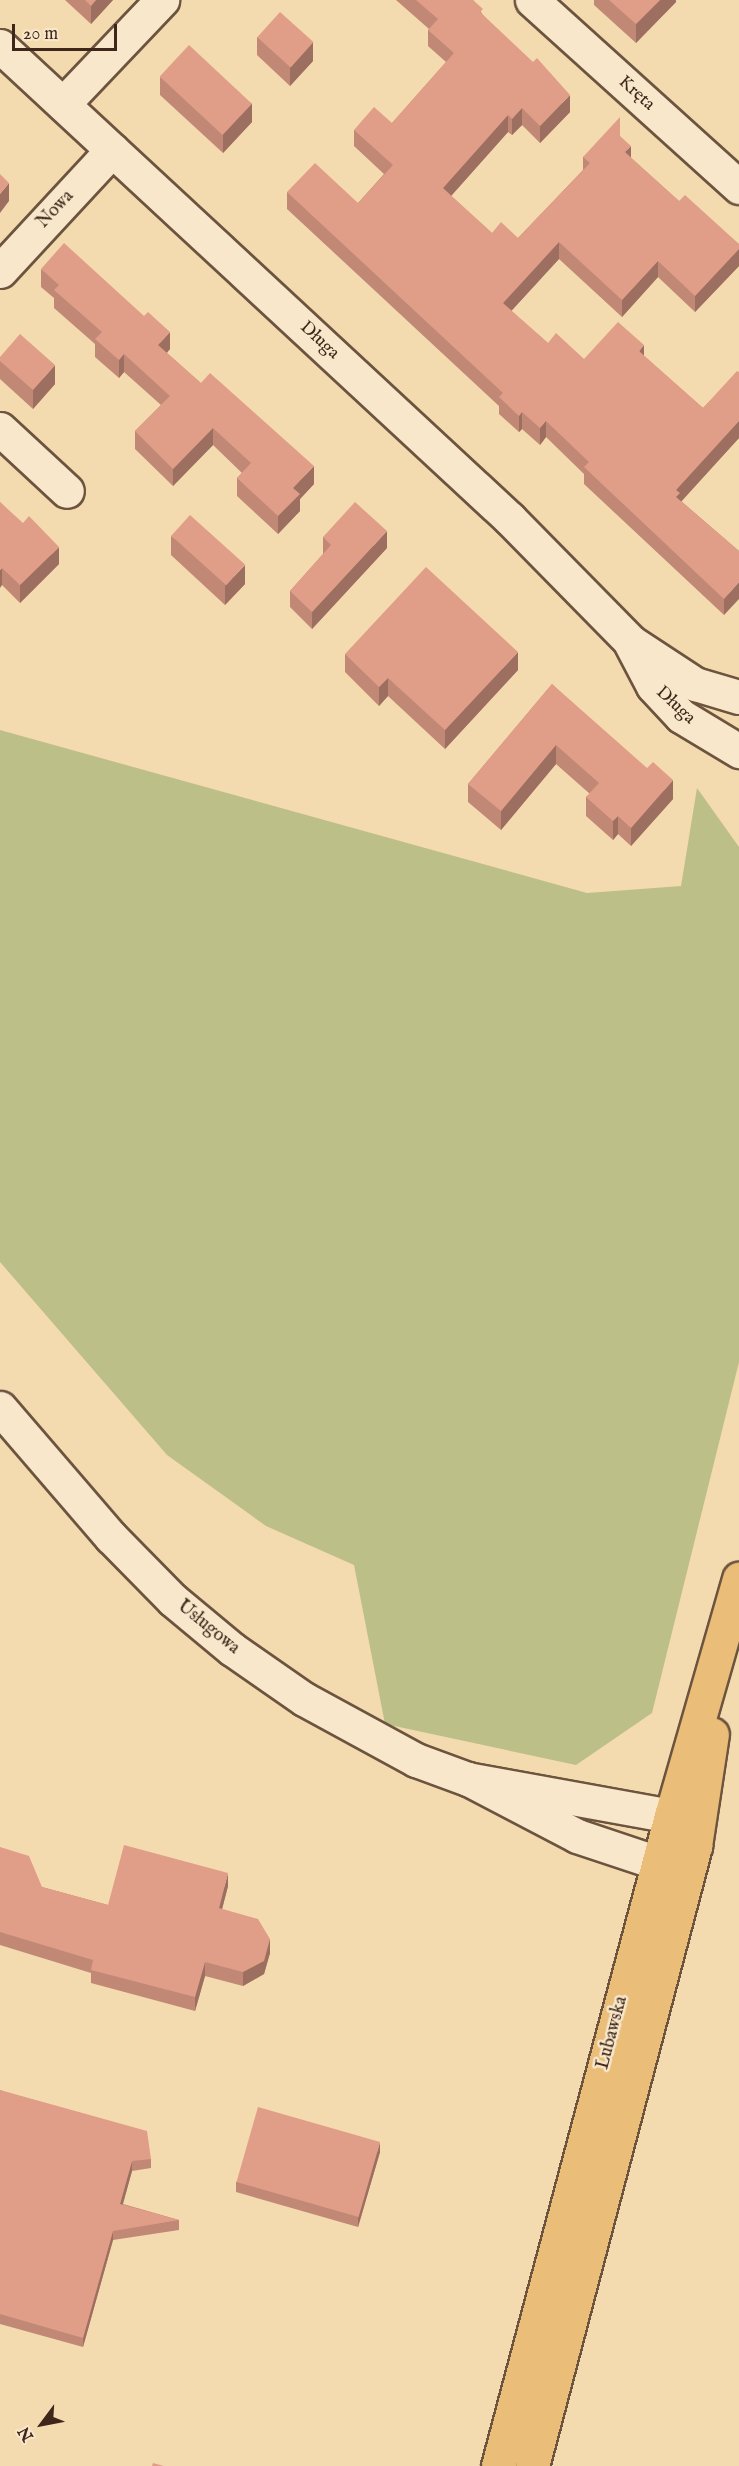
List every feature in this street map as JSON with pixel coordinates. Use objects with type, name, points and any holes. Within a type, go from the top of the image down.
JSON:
[{"type":"main road","name":"Lubawska","points":[[498,2466],[658,1863],[736,1591]]},
{"type":"main road","name":"Lubawska","points":[[532,2466],[695,1846],[736,1591]]},
{"type":"street","points":[[63,104],[162,0]]},
{"type":"street","name":"Kręta","points":[[532,0],[739,187]]},
{"type":"street","name":"Długa","points":[[0,46],[510,519],[631,642],[696,684],[739,697]]},
{"type":"street","name":"Nowa","points":[[0,271],[112,150]]},
{"type":"street","points":[[0,429],[67,491]]},
{"type":"street","name":"Długa","points":[[631,642],[653,686],[681,716],[739,751]]},
{"type":"street","name":"Usługowa","points":[[0,1408],[119,1545],[173,1600],[232,1649],[304,1699],[416,1760],[468,1779],[577,1836],[658,1863]]},
{"type":"street","name":"Usługowa","points":[[468,1779],[671,1816]]},
{"type":"street","points":[[658,1863],[695,1846],[671,1816]]},
{"type":"green space","points":[[0,730],[587,893],[681,886],[697,788],[739,847],[739,1362],[652,1713],[576,1765],[385,1724],[354,1565],[266,1526],[167,1455],[0,1262]]},
{"type":"building","points":[[85,0],[96,0],[91,6]]},
{"type":"building","points":[[416,0],[473,0],[483,9],[480,12],[533,62],[537,58],[570,95],[540,126],[522,108],[512,119],[508,115],[443,188],[492,233],[501,222],[518,238],[590,163],[583,157],[620,117],[620,136],[631,146],[625,152],[679,201],[685,195],[739,244],[739,249],[695,296],[658,261],[622,300],[559,242],[503,303],[548,343],[556,333],[584,359],[618,322],[644,345],[639,351],[703,408],[737,371],[739,372],[739,421],[676,490],[680,493],[676,497],[739,551],[739,582],[724,599],[584,467],[589,462],[546,421],[540,428],[522,412],[519,416],[499,397],[503,393],[287,192],[315,163],[358,203],[393,165],[354,130],[374,107],[392,123],[454,53],[428,30],[438,19]]},
{"type":"building","points":[[609,0],[660,0],[636,24]]},
{"type":"building","points":[[280,12],[313,42],[291,67],[257,37]]},
{"type":"building","points":[[189,45],[252,104],[223,135],[160,76]]},
{"type":"building","points":[[0,174],[9,183],[0,194]]},
{"type":"building","points":[[64,243],[144,316],[148,312],[170,332],[158,345],[201,383],[210,373],[314,466],[293,488],[300,494],[278,516],[237,478],[251,463],[213,428],[173,469],[135,431],[170,396],[124,354],[119,360],[95,339],[102,332],[54,290],[59,285],[41,269]]},
{"type":"building","points":[[20,334],[55,365],[33,390],[0,361],[0,357]]},
{"type":"building","points":[[0,502],[23,523],[29,516],[59,547],[20,585],[2,568],[0,570]]},
{"type":"building","points":[[355,502],[387,531],[312,612],[290,591],[331,545],[323,537]]},
{"type":"building","points":[[190,515],[245,565],[226,585],[171,536]]},
{"type":"building","points":[[426,567],[518,652],[445,730],[388,678],[379,687],[345,654]]},
{"type":"building","points":[[552,684],[647,768],[653,762],[673,780],[631,828],[618,816],[613,821],[586,797],[599,783],[556,745],[501,811],[468,784]]},
{"type":"building","points":[[124,1845],[228,1873],[219,1908],[258,1919],[270,1939],[264,1961],[243,1972],[205,1962],[195,1997],[91,1970],[93,1960],[0,1932],[0,1847],[29,1856],[42,1887],[108,1905]]},
{"type":"building","points":[[0,2090],[147,2131],[151,2159],[132,2161],[120,2204],[179,2220],[113,2231],[83,2338],[0,2314]]},
{"type":"building","points":[[258,2107],[380,2142],[359,2217],[237,2182]]}]
